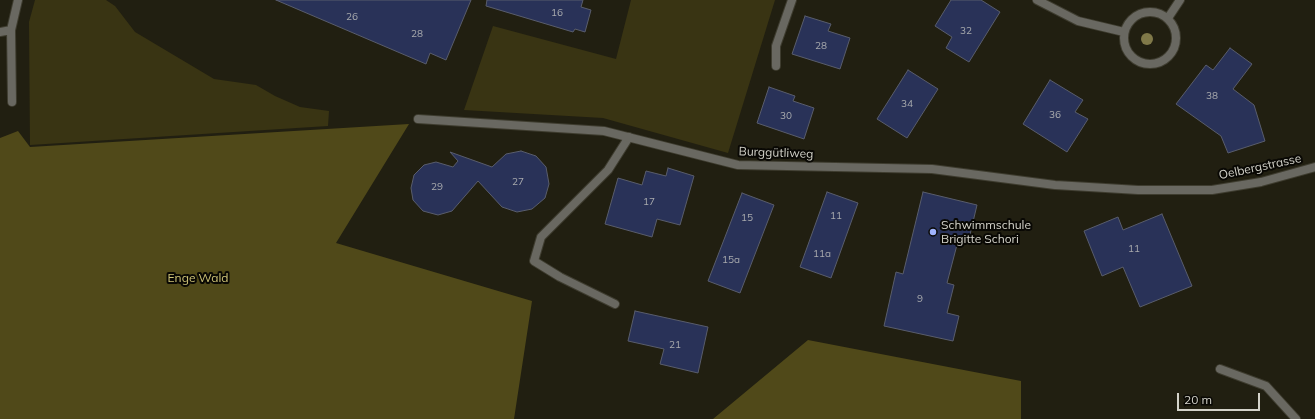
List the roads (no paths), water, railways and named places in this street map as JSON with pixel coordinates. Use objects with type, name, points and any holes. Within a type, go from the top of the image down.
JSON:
[{"type":"street","points":[[12,102],[11,30],[18,0]]},
{"type":"street","points":[[776,66],[776,46],[792,0]]},
{"type":"street","points":[[1037,0],[1078,21],[1124,32]]},
{"type":"street","points":[[1168,18],[1180,0]]},
{"type":"street","points":[[1151,11],[1160,13],[1168,18],[1173,25],[1176,34],[1176,43],[1167,58],[1159,63],[1146,65],[1135,60],[1129,55],[1123,40],[1124,32],[1134,17],[1151,11]]},
{"type":"street","points":[[0,32],[11,30]]},
{"type":"street","name":"Burggütliweg","points":[[418,119],[604,131],[738,165],[932,169],[1055,185],[1138,190]]},
{"type":"street","points":[[615,304],[560,277],[534,261],[541,237],[608,170],[629,137]]},
{"type":"street","name":"Oelbergstrasse","points":[[1138,190],[1212,190],[1262,182],[1315,167]]},
{"type":"street","points":[[1220,369],[1266,386],[1296,419]]},
{"type":"place","name":"Schwimmschule Brigitte Schori","points":[[933,232]]},
{"type":"park label","name":"Enge Wald","points":[[198,278]]}]
